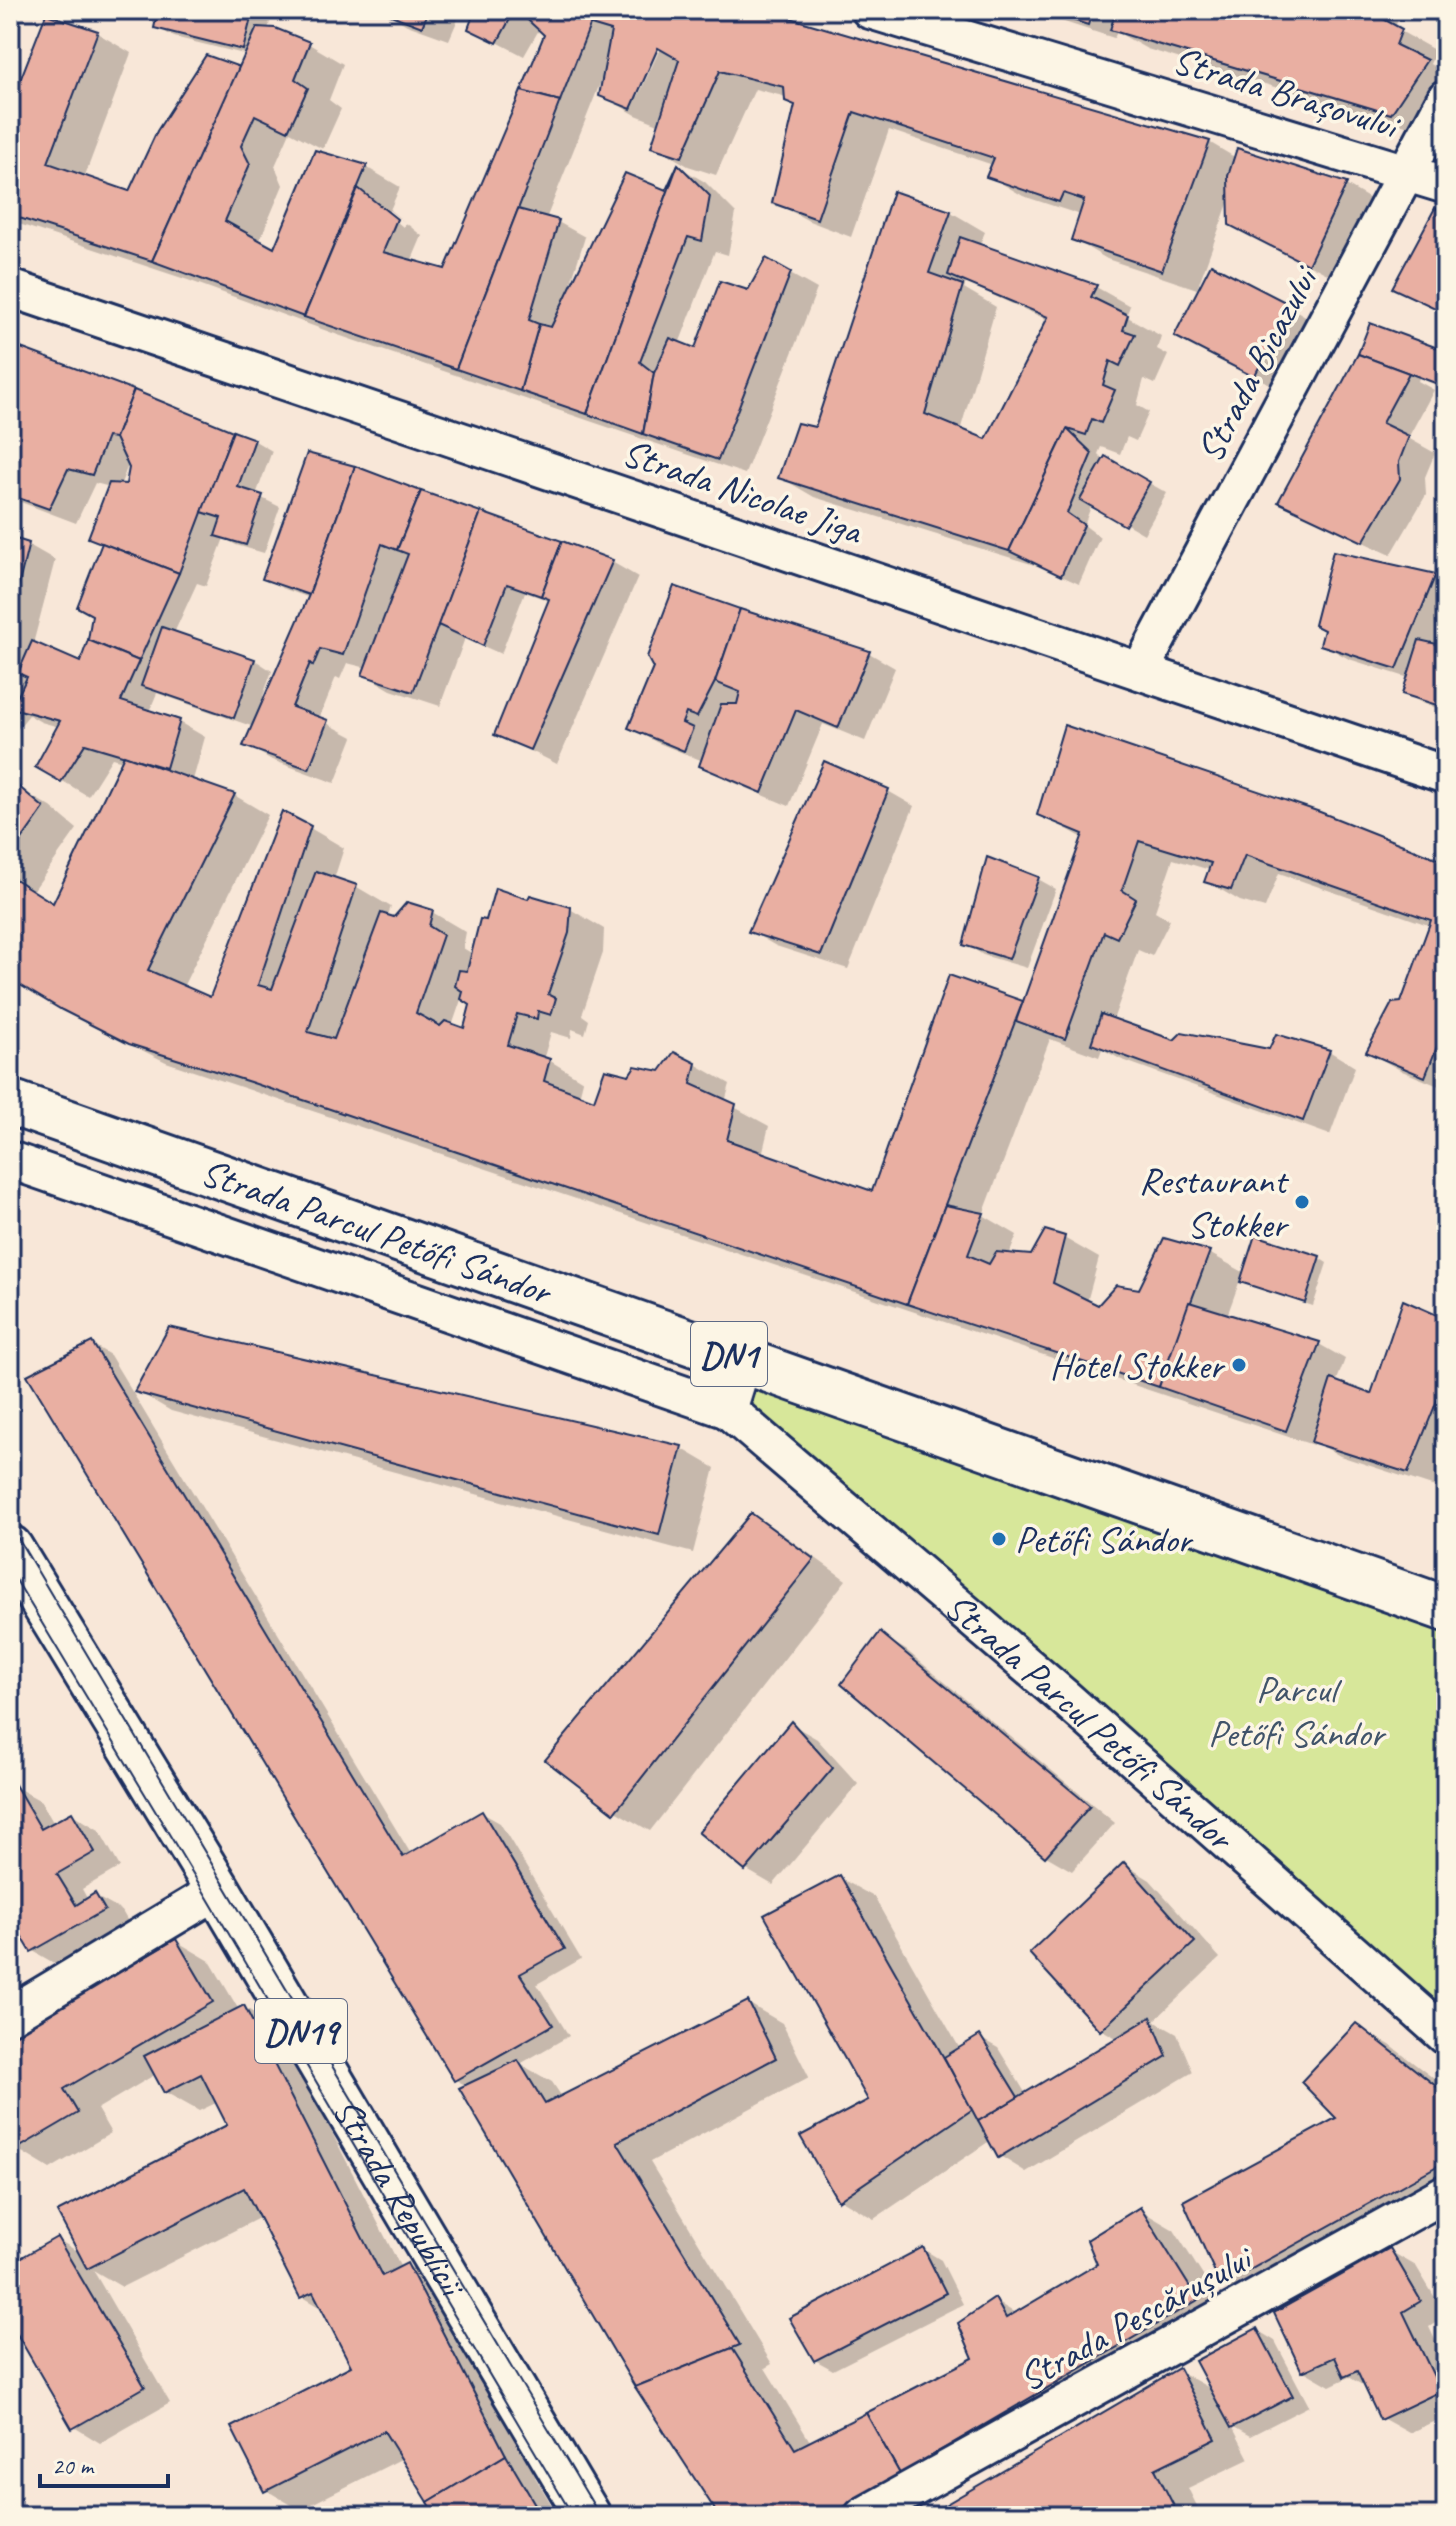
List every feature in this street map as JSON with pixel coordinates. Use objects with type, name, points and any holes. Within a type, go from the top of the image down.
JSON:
[{"type":"main road","name":"Strada Parcul Petőfi Sándor","points":[[10,1102],[1446,1609]]},
{"type":"main road","name":"Strada Republicii","points":[[15,1569],[218,1890],[588,2516]]},
{"type":"street","name":"Strada Brașovului","points":[[870,10],[1446,185]]},
{"type":"street","name":"Strada Bicazului","points":[[1140,671],[1446,98]]},
{"type":"street","name":"Strada Nicolae Jiga","points":[[10,288],[1446,775]]},
{"type":"street","points":[[10,1132],[21,1163]]},
{"type":"street","name":"Strada Parcul Petőfi Sándor","points":[[21,1163],[728,1410],[1065,1698],[1446,2036]]},
{"type":"street","points":[[728,1410],[744,1359]]},
{"type":"street","points":[[10,2015],[218,1890]]},
{"type":"street","name":"Strada Pescărușului","points":[[863,2516],[1446,2193]]},
{"type":"green space","name":"Parcul Petőfi Sándor","points":[[744,1359],[1446,1608],[1446,2037],[728,1410]]},
{"type":"building","points":[[158,10],[253,10],[243,50],[154,28]]},
{"type":"building","points":[[378,10],[429,10],[422,27]]},
{"type":"building","points":[[475,10],[515,10],[497,43],[468,29]]},
{"type":"building","points":[[517,10],[596,10],[560,101],[521,91],[544,35]]},
{"type":"building","points":[[596,10],[763,10],[1210,141],[1162,271],[1071,240],[1084,200],[1063,193],[1059,202],[986,177],[994,158],[854,112],[817,219],[772,203],[795,105],[785,101],[784,87],[720,71],[682,157],[651,147],[679,60],[658,48],[631,109],[599,96],[611,31],[591,25]]},
{"type":"building","points":[[1042,10],[1093,10],[1088,25]]},
{"type":"building","points":[[1116,10],[1367,10],[1402,29],[1396,45],[1427,60],[1391,114],[1110,30]]},
{"type":"building","points":[[46,14],[98,31],[48,163],[129,191],[157,131],[206,55],[240,67],[152,261],[10,215],[10,106]]},
{"type":"building","points":[[257,27],[275,28],[310,42],[295,79],[308,88],[288,131],[255,115],[241,146],[250,164],[225,221],[274,248],[315,150],[367,165],[304,317],[152,261]]},
{"type":"building","points":[[521,91],[560,101],[456,369],[304,317],[358,188],[397,219],[383,252],[445,269]]},
{"type":"building","points":[[1237,148],[1347,183],[1308,265],[1229,225],[1228,176]]},
{"type":"building","points":[[678,164],[587,414],[520,391],[539,324],[551,327],[625,173],[666,190]]},
{"type":"building","points":[[678,164],[710,196],[702,241],[688,237],[640,362],[654,373],[643,434],[587,414]]},
{"type":"building","points":[[893,191],[951,211],[929,273],[963,285],[925,414],[986,439],[1048,317],[948,275],[960,237],[1097,285],[1091,297],[1128,315],[1123,330],[1135,334],[1120,366],[1110,361],[1103,385],[1115,390],[1101,423],[1092,419],[1086,435],[1067,429],[1009,551],[778,478],[797,423],[815,427]]},
{"type":"building","points":[[1435,208],[1446,213],[1446,313],[1392,288]]},
{"type":"building","points":[[518,209],[559,220],[529,320],[539,324],[520,391],[456,369]]},
{"type":"building","points":[[766,258],[791,272],[718,460],[643,434],[654,373],[670,338],[695,348],[720,281],[748,290]]},
{"type":"building","points":[[1211,264],[1291,305],[1254,377],[1174,336]]},
{"type":"building","points":[[1370,323],[1446,351],[1446,387],[1358,354]]},
{"type":"building","points":[[10,344],[134,390],[115,438],[107,437],[92,475],[68,469],[49,509],[10,495]]},
{"type":"building","points":[[1358,354],[1409,373],[1382,423],[1409,436],[1399,462],[1400,479],[1363,542],[1278,502]]},
{"type":"building","points":[[134,390],[233,431],[179,573],[88,538],[109,483],[126,484],[129,468],[115,438]]},
{"type":"building","points":[[1067,429],[1092,453],[1067,513],[1084,525],[1061,576],[1009,551]]},
{"type":"building","points":[[233,431],[255,439],[238,487],[263,495],[246,545],[215,536],[221,518],[202,512]]},
{"type":"building","points":[[307,453],[355,466],[309,595],[262,579]]},
{"type":"building","points":[[1105,456],[1150,482],[1125,526],[1080,500]]},
{"type":"building","points":[[355,466],[421,491],[397,550],[382,544],[343,655],[320,649],[313,666],[310,663],[292,707],[328,720],[309,769],[243,746],[309,595]]},
{"type":"building","points":[[421,491],[481,512],[413,692],[362,675],[408,554],[397,550]]},
{"type":"building","points":[[481,512],[562,541],[541,596],[507,584],[483,646],[438,625]]},
{"type":"building","points":[[10,537],[29,543],[10,619]]},
{"type":"building","points":[[562,541],[613,560],[530,750],[494,735],[549,599],[541,596]]},
{"type":"building","points":[[102,543],[179,573],[139,661],[88,640],[92,615],[77,607]]},
{"type":"building","points":[[1333,551],[1436,574],[1397,669],[1320,645],[1324,630],[1314,625]]},
{"type":"building","points":[[674,586],[740,609],[715,682],[697,717],[686,713],[682,723],[693,728],[684,751],[628,728],[653,668],[647,657]]},
{"type":"building","points":[[740,609],[870,651],[838,728],[796,710],[762,793],[699,766],[721,704],[737,704],[740,692],[715,682]]},
{"type":"building","points":[[162,627],[255,659],[234,718],[141,686]]},
{"type":"building","points":[[88,640],[139,661],[121,701],[180,720],[166,768],[85,744],[61,782],[35,767],[60,721],[12,708],[27,677],[18,673],[32,641],[80,662]]},
{"type":"building","points":[[1419,640],[1446,646],[1446,708],[1402,694]]},
{"type":"building","points":[[1064,725],[1320,812],[1446,862],[1446,1024],[1425,1077],[1366,1052],[1392,1003],[1401,1002],[1431,920],[1245,855],[1231,890],[1204,882],[1211,863],[1139,841],[1122,890],[1136,899],[1117,938],[1104,932],[1065,1039],[1016,1021],[1083,834],[1037,815]]},
{"type":"building","points":[[124,755],[235,794],[148,970],[210,997],[282,811],[311,826],[258,985],[272,989],[316,871],[357,885],[308,1032],[334,1039],[381,913],[394,917],[407,902],[433,910],[429,926],[443,935],[416,1013],[440,1026],[445,1021],[464,1028],[470,1005],[461,999],[463,992],[455,986],[459,970],[467,971],[480,919],[486,920],[495,888],[528,899],[530,895],[571,907],[569,933],[548,994],[556,998],[551,1015],[538,1011],[537,1019],[517,1014],[508,1045],[550,1059],[544,1081],[594,1100],[605,1069],[629,1075],[635,1066],[660,1071],[674,1052],[696,1063],[691,1084],[736,1104],[727,1140],[872,1191],[949,975],[1023,1001],[907,1304],[129,1044],[10,979],[10,876],[53,903]]},
{"type":"building","points":[[824,761],[889,789],[821,955],[748,932]]},
{"type":"building","points":[[17,785],[44,808],[10,856],[10,794]]},
{"type":"building","points":[[987,857],[1039,877],[1009,959],[963,945]]},
{"type":"building","points":[[1101,1014],[1174,1040],[1182,1032],[1269,1049],[1276,1034],[1330,1050],[1303,1121],[1091,1044]]},
{"type":"building","points":[[945,1205],[984,1213],[968,1255],[989,1264],[996,1252],[1031,1255],[1045,1230],[1065,1236],[1053,1283],[1098,1305],[1116,1285],[1139,1289],[1164,1238],[1210,1251],[1159,1387],[907,1304]]},
{"type":"building","points":[[1255,1235],[1320,1256],[1305,1303],[1240,1282]]},
{"type":"building","points":[[1403,1300],[1446,1319],[1446,1378],[1408,1473],[1311,1442],[1331,1379],[1371,1394]]},
{"type":"building","name":"Hotel Stokker","points":[[1189,1302],[1320,1342],[1286,1431],[1159,1387]]},
{"type":"building","points":[[169,1327],[682,1446],[659,1535],[134,1392]]},
{"type":"building","points":[[92,1342],[403,1857],[482,1811],[565,1949],[520,1974],[553,2025],[454,2081],[27,1375]]},
{"type":"building","points":[[751,1513],[814,1559],[614,1813],[545,1760]]},
{"type":"building","points":[[880,1632],[1090,1806],[1045,1857],[841,1684]]},
{"type":"building","points":[[791,1721],[833,1768],[745,1871],[698,1832]]},
{"type":"building","points":[[14,1783],[41,1829],[72,1812],[95,1852],[57,1874],[76,1905],[95,1893],[105,1910],[31,1952],[10,1917],[10,1786]]},
{"type":"building","points":[[1124,1862],[1195,1942],[1100,2031],[1029,1953]]},
{"type":"building","points":[[840,1875],[973,2109],[838,2201],[800,2136],[868,2100],[764,1915]]},
{"type":"building","points":[[176,1939],[213,2002],[64,2089],[78,2113],[15,2150],[10,2143],[10,2036]]},
{"type":"building","points":[[748,2001],[776,2058],[617,2142],[740,2345],[635,2387],[459,2088],[518,2060],[545,2104]]},
{"type":"building","points":[[244,2005],[382,2276],[407,2263],[506,2455],[428,2502],[384,2431],[264,2492],[231,2427],[351,2366],[313,2292],[300,2298],[244,2188],[87,2269],[57,2212],[227,2125],[201,2074],[164,2093],[144,2056]]},
{"type":"building","points":[[1151,2017],[1167,2056],[998,2158],[978,2121]]},
{"type":"building","points":[[1356,2023],[1446,2094],[1446,2161],[1221,2286],[1183,2201],[1336,2118],[1301,2082]]},
{"type":"building","points":[[980,2035],[1018,2097],[978,2121],[944,2057]]},
{"type":"building","points":[[1140,2207],[1198,2300],[900,2474],[866,2413],[973,2358],[958,2323],[995,2298],[1006,2318],[1097,2264],[1087,2240]]},
{"type":"building","points":[[57,2237],[145,2387],[72,2429],[10,2322],[10,2264]]},
{"type":"building","points":[[923,2247],[946,2293],[814,2361],[789,2318]]},
{"type":"building","points":[[1390,2248],[1421,2301],[1403,2312],[1441,2391],[1380,2420],[1357,2371],[1344,2377],[1335,2357],[1302,2372],[1274,2313]]},
{"type":"building","points":[[1257,2328],[1293,2396],[1231,2428],[1195,2361]]},
{"type":"building","points":[[732,2348],[795,2449],[866,2413],[900,2474],[828,2516],[719,2516],[635,2387]]},
{"type":"building","points":[[1179,2368],[1216,2439],[1155,2469],[1179,2516],[1119,2516],[1118,2513],[1111,2516],[926,2516]]},
{"type":"building","points":[[506,2455],[542,2516],[436,2516],[428,2502]]},
{"type":"tram line","points":[[10,1525],[600,2516]]},
{"type":"tram line","points":[[10,1570],[573,2516]]},
{"type":"place","name":"Restaurant Stokker","points":[[1302,1202]]},
{"type":"place","name":"Hotel Stokker","points":[[1239,1365]]},
{"type":"place","name":"Petőfi Sándor","points":[[999,1539]]}]
